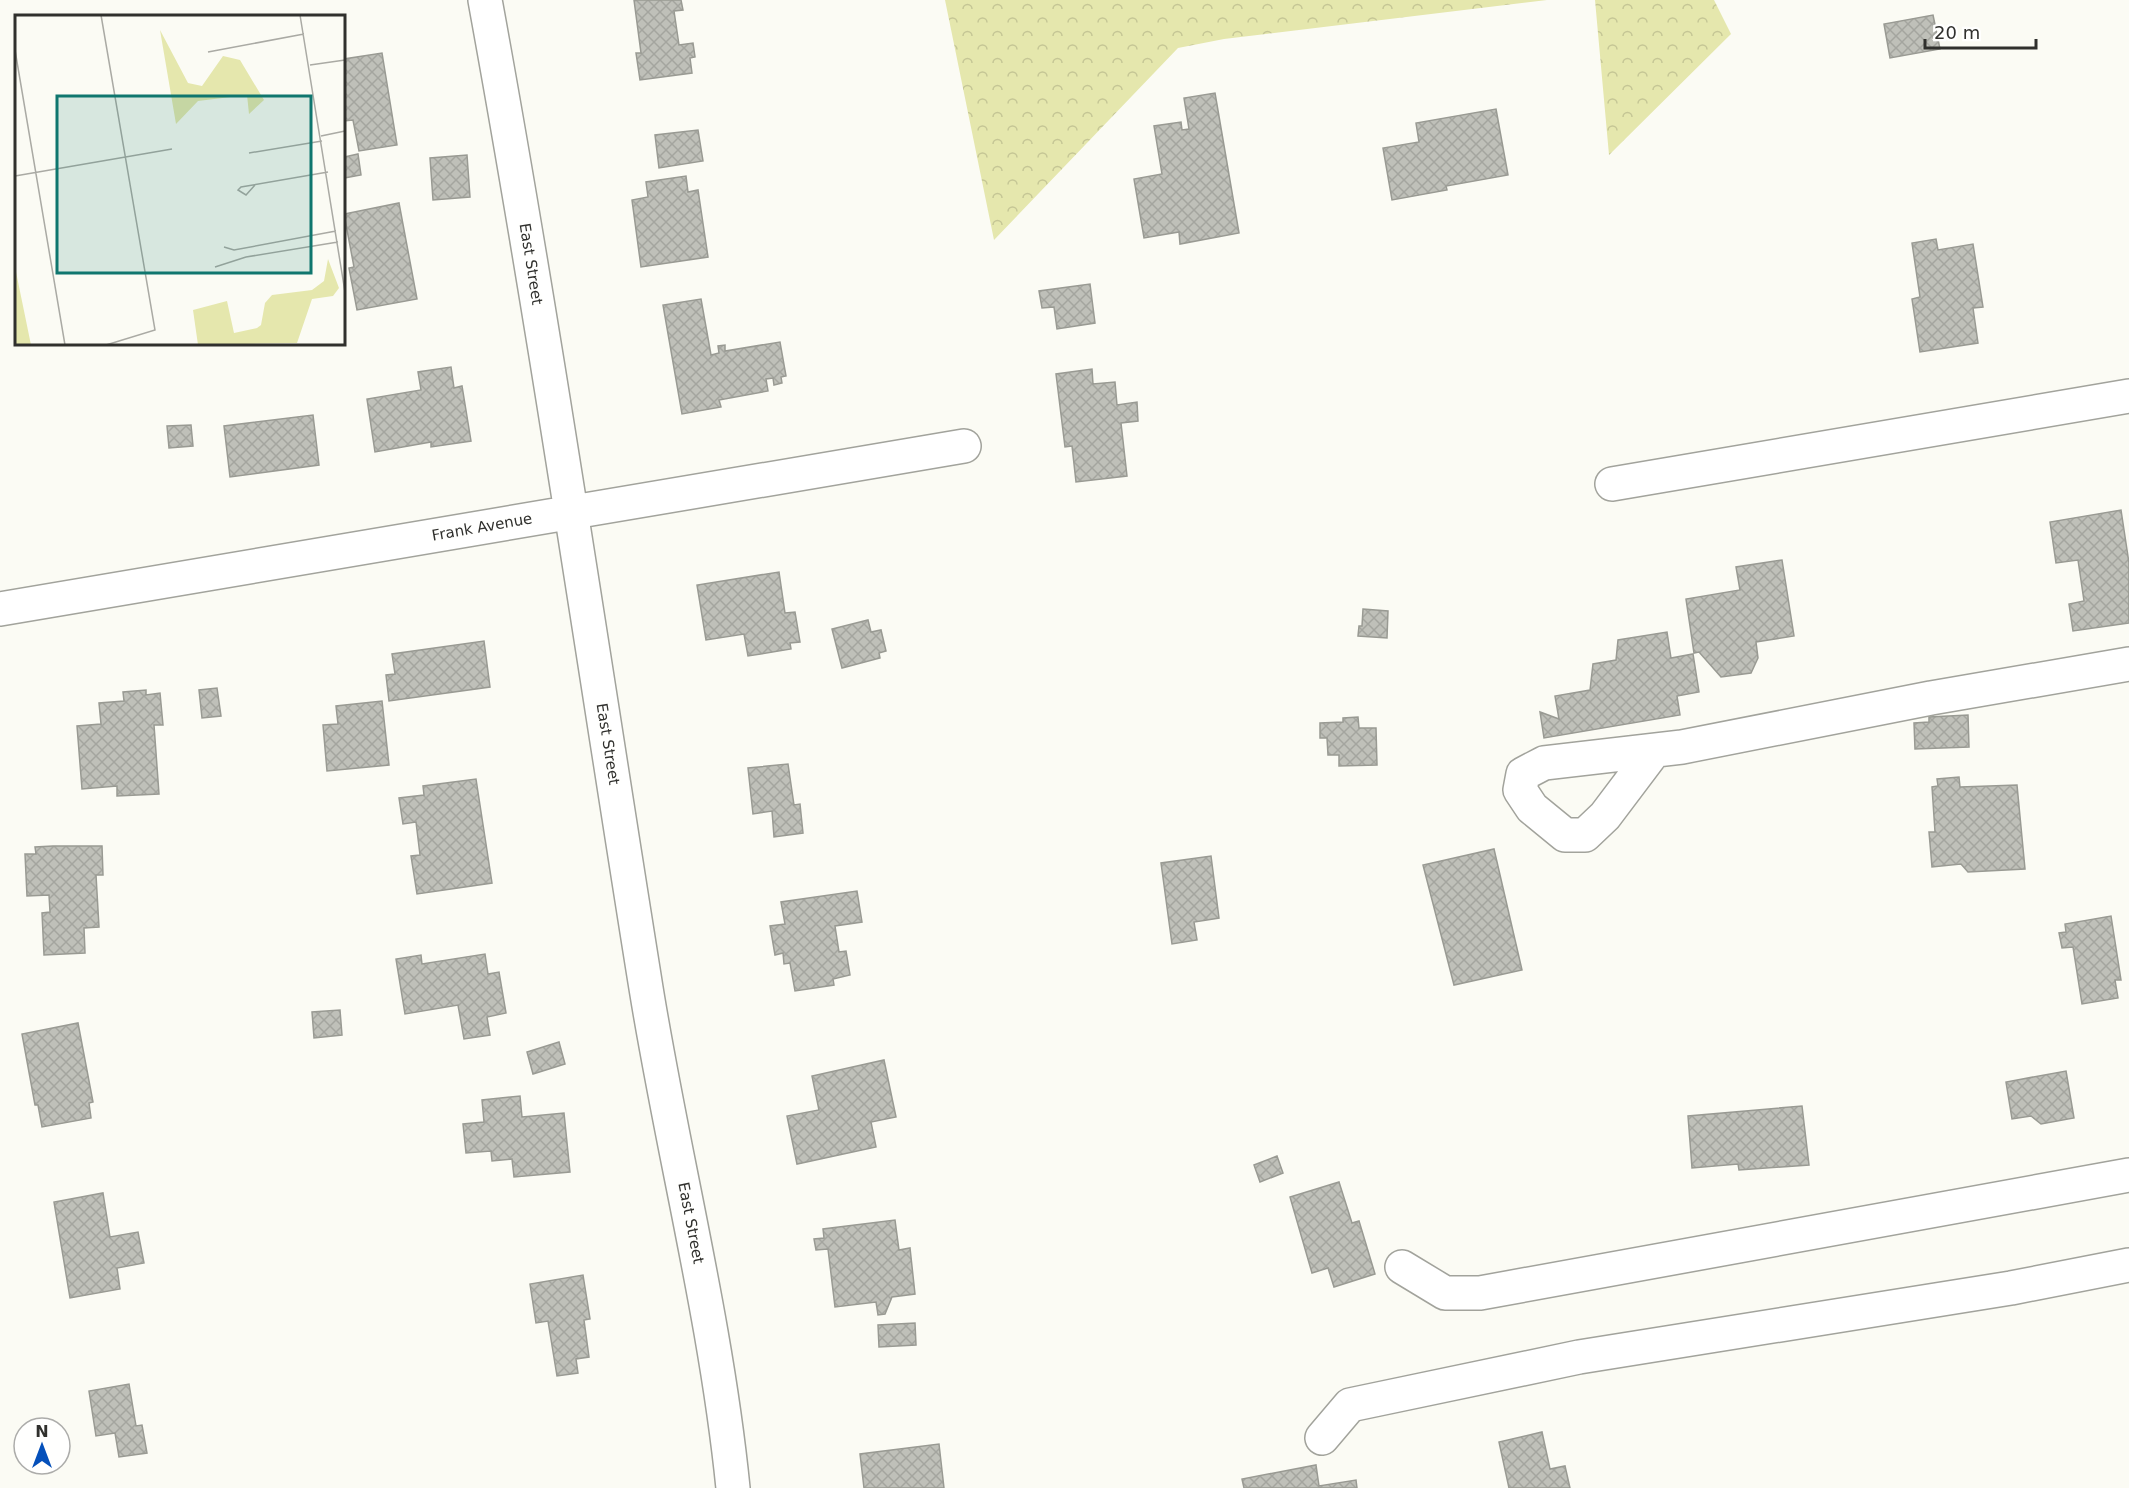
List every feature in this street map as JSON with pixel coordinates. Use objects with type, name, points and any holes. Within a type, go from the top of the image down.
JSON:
[{"type":"street","name":"East Street","points":[[485,0],[572,512],[647,993],[708,1314],[733,1488]]},
{"type":"street","points":[[1612,484],[2129,396]]},
{"type":"street","name":"Frank Avenue","points":[[0,609],[964,446]]},
{"type":"street","points":[[1654,751],[2129,664]]},
{"type":"street","points":[[1402,1267],[1445,1293],[1480,1293],[2129,1175]]},
{"type":"street","points":[[1322,1438],[1350,1405],[1579,1357],[1999,1290],[2129,1265]]},
{"type":"green space","points":[[945,0],[1547,0],[1224,39],[1178,48],[994,240]]},
{"type":"green space","points":[[1595,0],[1714,0],[1731,34],[1609,155]]},
{"type":"building","points":[[634,0],[681,0],[683,10],[674,11],[679,45],[693,43],[695,57],[690,58],[692,73],[640,80],[636,53],[641,53]]},
{"type":"building","points":[[1933,15],[1940,49],[1890,58],[1884,24]]},
{"type":"building","points":[[382,53],[397,145],[359,151],[353,120],[345,121],[345,59]]},
{"type":"building","points":[[1215,93],[1239,233],[1180,244],[1179,232],[1144,238],[1134,179],[1162,174],[1154,126],[1181,122],[1182,130],[1189,129],[1184,98]]},
{"type":"building","points":[[1496,109],[1508,175],[1446,186],[1447,190],[1392,200],[1383,148],[1419,142],[1416,123]]},
{"type":"building","points":[[698,130],[703,161],[659,168],[655,135]]},
{"type":"building","points":[[358,154],[361,175],[345,178],[345,157]]},
{"type":"building","points":[[467,155],[470,197],[433,200],[430,158]]},
{"type":"building","points":[[686,176],[688,192],[698,190],[708,257],[641,267],[632,200],[648,197],[646,182]]},
{"type":"building","points":[[399,203],[417,299],[357,310],[349,268],[354,267],[345,214]]},
{"type":"building","points":[[1936,239],[1938,250],[1973,244],[1983,307],[1973,308],[1978,343],[1920,352],[1912,299],[1920,297],[1912,243]]},
{"type":"building","points":[[1090,284],[1095,323],[1057,329],[1054,307],[1042,308],[1039,291]]},
{"type":"building","points":[[701,299],[711,355],[719,353],[718,346],[725,345],[725,351],[780,342],[786,376],[781,377],[782,383],[774,385],[773,378],[766,379],[768,391],[719,400],[721,407],[682,414],[663,305]]},
{"type":"building","points":[[451,367],[454,388],[462,386],[471,441],[431,447],[431,442],[375,452],[367,399],[421,390],[418,372]]},
{"type":"building","points":[[1092,369],[1093,384],[1115,382],[1117,405],[1137,402],[1138,421],[1121,423],[1127,476],[1076,482],[1072,446],[1065,447],[1056,374]]},
{"type":"building","points":[[313,415],[319,465],[230,477],[224,426]]},
{"type":"building","points":[[191,425],[193,446],[169,448],[167,426]]},
{"type":"building","points":[[2121,510],[2129,563],[2129,623],[2073,631],[2069,604],[2084,601],[2078,560],[2056,563],[2050,522]]},
{"type":"building","points":[[1782,560],[1794,636],[1756,642],[1758,658],[1751,673],[1721,677],[1699,652],[1694,653],[1686,599],[1740,590],[1736,567]]},
{"type":"building","points":[[779,572],[785,613],[795,612],[800,642],[790,643],[791,649],[748,656],[744,634],[706,640],[697,585]]},
{"type":"building","points":[[1363,609],[1388,611],[1387,638],[1358,636],[1359,626],[1362,626]]},
{"type":"building","points":[[868,620],[871,632],[881,630],[886,651],[879,653],[880,658],[842,668],[832,629]]},
{"type":"building","points":[[1667,632],[1671,658],[1693,654],[1699,692],[1677,696],[1680,715],[1544,738],[1540,712],[1559,719],[1555,696],[1590,690],[1593,664],[1616,660],[1618,640]]},
{"type":"building","points":[[484,641],[490,687],[389,701],[386,675],[395,674],[392,654]]},
{"type":"building","points":[[217,688],[221,716],[202,718],[199,690]]},
{"type":"building","points":[[146,690],[146,695],[160,693],[163,725],[154,725],[159,794],[117,796],[117,786],[82,789],[77,726],[101,724],[99,703],[124,701],[123,692]]},
{"type":"building","points":[[382,701],[389,765],[327,771],[323,725],[338,724],[336,706]]},
{"type":"building","points":[[1968,715],[1969,747],[1915,749],[1914,723],[1929,722],[1929,717]]},
{"type":"building","points":[[1358,717],[1359,728],[1376,728],[1377,765],[1339,766],[1339,755],[1328,755],[1327,738],[1320,738],[1320,723],[1343,722],[1343,718]]},
{"type":"building","points":[[788,764],[794,805],[800,804],[803,833],[774,837],[772,811],[753,814],[748,768]]},
{"type":"building","points":[[1959,777],[1960,787],[2017,785],[2025,869],[1968,872],[1961,864],[1932,867],[1929,832],[1935,832],[1932,787],[1938,786],[1937,779]]},
{"type":"building","points":[[476,779],[492,883],[417,894],[411,856],[420,855],[416,822],[403,824],[399,798],[424,795],[423,786]]},
{"type":"building","points":[[102,846],[103,875],[96,875],[99,927],[84,928],[85,953],[44,955],[42,913],[50,912],[49,895],[27,896],[25,854],[36,854],[35,847]]},
{"type":"building","points":[[1494,849],[1522,970],[1454,985],[1423,865]]},
{"type":"building","points":[[1211,856],[1219,918],[1194,922],[1197,940],[1172,944],[1161,863]]},
{"type":"building","points":[[857,891],[862,922],[835,926],[839,952],[846,951],[850,975],[833,979],[834,985],[795,991],[790,963],[784,964],[783,953],[775,955],[770,926],[785,924],[781,902]]},
{"type":"building","points":[[2111,916],[2121,980],[2115,980],[2118,998],[2082,1004],[2073,947],[2062,948],[2059,933],[2066,932],[2065,924]]},
{"type":"building","points":[[485,954],[488,974],[499,972],[506,1013],[487,1017],[490,1035],[464,1039],[458,1005],[405,1014],[396,959],[421,955],[422,964]]},
{"type":"building","points":[[340,1010],[342,1035],[314,1038],[312,1012]]},
{"type":"building","points":[[78,1023],[93,1102],[89,1103],[91,1118],[42,1127],[38,1105],[35,1105],[22,1034]]},
{"type":"building","points":[[559,1042],[565,1064],[533,1074],[527,1052]]},
{"type":"building","points":[[884,1060],[896,1117],[871,1122],[876,1147],[797,1164],[787,1116],[819,1110],[812,1076]]},
{"type":"building","points":[[2066,1071],[2074,1118],[2041,1124],[2031,1116],[2012,1119],[2006,1082]]},
{"type":"building","points":[[520,1096],[522,1117],[564,1113],[570,1172],[514,1177],[512,1159],[492,1161],[491,1151],[466,1153],[463,1124],[484,1122],[482,1100]]},
{"type":"building","points":[[1802,1106],[1809,1165],[1739,1170],[1738,1164],[1692,1168],[1688,1116]]},
{"type":"building","points":[[1277,1156],[1283,1173],[1260,1182],[1254,1165]]},
{"type":"building","points":[[1339,1182],[1352,1223],[1359,1221],[1375,1274],[1334,1287],[1328,1268],[1312,1273],[1290,1197]]},
{"type":"building","points":[[103,1193],[110,1237],[138,1232],[144,1263],[117,1268],[120,1289],[70,1298],[54,1202]]},
{"type":"building","points":[[895,1220],[899,1250],[910,1248],[915,1294],[892,1297],[885,1314],[878,1315],[876,1302],[835,1307],[828,1249],[816,1250],[814,1239],[824,1238],[823,1229]]},
{"type":"building","points":[[583,1275],[590,1319],[584,1320],[589,1357],[576,1359],[578,1373],[557,1376],[548,1321],[536,1323],[530,1284]]},
{"type":"building","points":[[915,1323],[916,1345],[879,1347],[878,1325]]},
{"type":"building","points":[[129,1384],[136,1426],[142,1425],[147,1453],[119,1457],[115,1433],[96,1436],[89,1391]]},
{"type":"building","points":[[1542,1432],[1550,1469],[1565,1466],[1570,1488],[1509,1488],[1499,1442]]},
{"type":"building","points":[[939,1444],[944,1488],[864,1488],[860,1454]]},
{"type":"building","points":[[1316,1465],[1319,1486],[1356,1480],[1357,1488],[1244,1488],[1242,1479]]}]
